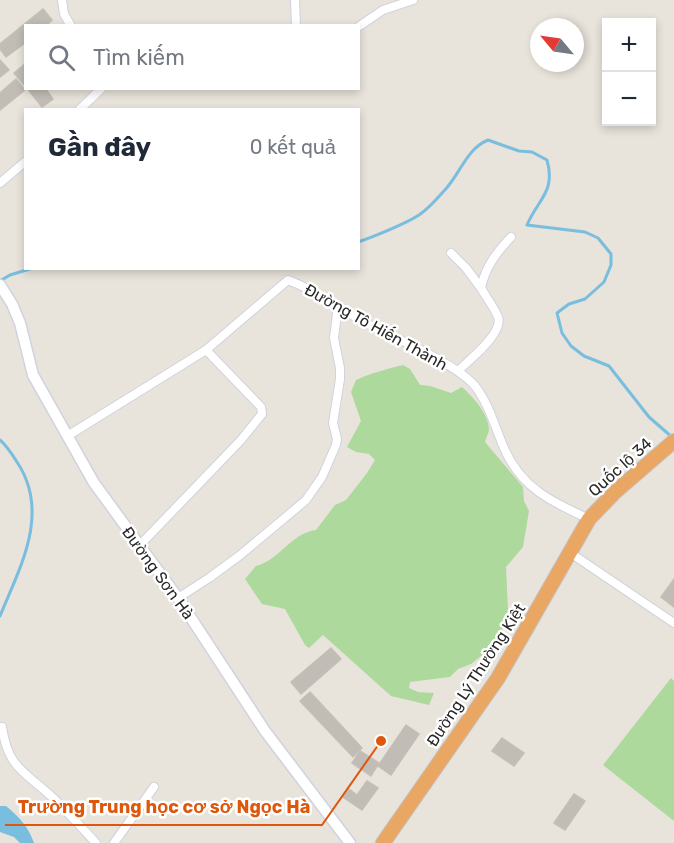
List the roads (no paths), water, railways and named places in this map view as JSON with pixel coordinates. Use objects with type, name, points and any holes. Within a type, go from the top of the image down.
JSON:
[{"type":"highway","name":"Quốc lộ 34","points":[[589,519],[615,492],[671,444]]},
{"type":"highway","name":"Đường Lý Thường Kiệt","points":[[383,843],[498,678],[589,519]]},
{"type":"street","points":[[62,0],[64,14],[70,24]]},
{"type":"street","points":[[295,0],[296,24]]},
{"type":"street","points":[[360,26],[383,10],[413,0]]},
{"type":"street","points":[[81,108],[100,90]]},
{"type":"street","points":[[0,183],[24,163]]},
{"type":"street","points":[[480,288],[485,271],[511,237]]},
{"type":"street","points":[[451,253],[466,268],[498,316],[498,326],[492,337],[458,371]]},
{"type":"street","name":"Đường Tô Hiến Thành","points":[[69,435],[207,350],[286,280],[291,280],[458,371],[480,394],[495,422],[510,460],[531,487],[549,499],[589,519]]},
{"type":"street","name":"Đường Sơn Hà","points":[[0,285],[20,323],[33,375],[69,435],[94,483],[178,598],[265,731],[350,843]]},
{"type":"street","points":[[178,598],[210,578],[287,516],[306,500],[322,477],[337,439],[333,423],[340,368],[333,338],[338,306]]},
{"type":"street","points":[[139,546],[242,440],[263,412],[261,407],[207,350]]},
{"type":"street","points":[[569,552],[674,623]]},
{"type":"street","points":[[2,727],[6,748],[17,767],[52,797],[96,843]]},
{"type":"street","points":[[114,843],[154,786]]},
{"type":"water","points":[[0,806],[6,806],[19,818],[34,843],[20,843],[14,837],[0,832]]},
{"type":"waterway","points":[[360,241],[398,226],[422,213],[449,185],[474,150],[488,140],[519,151],[532,152],[547,160],[548,188],[527,225],[585,232],[598,238],[611,254],[611,265],[604,282],[585,299],[569,304],[557,313],[562,333],[571,346],[584,356],[609,366],[649,417],[673,438]]},
{"type":"waterway","points":[[0,281],[26,270]]},
{"type":"waterway","points":[[0,440],[17,462],[27,481],[32,501],[29,540],[0,616]]},
{"type":"place","name":"Trường Trung học cơ sở Ngọc Hà","points":[[381,741]]}]
